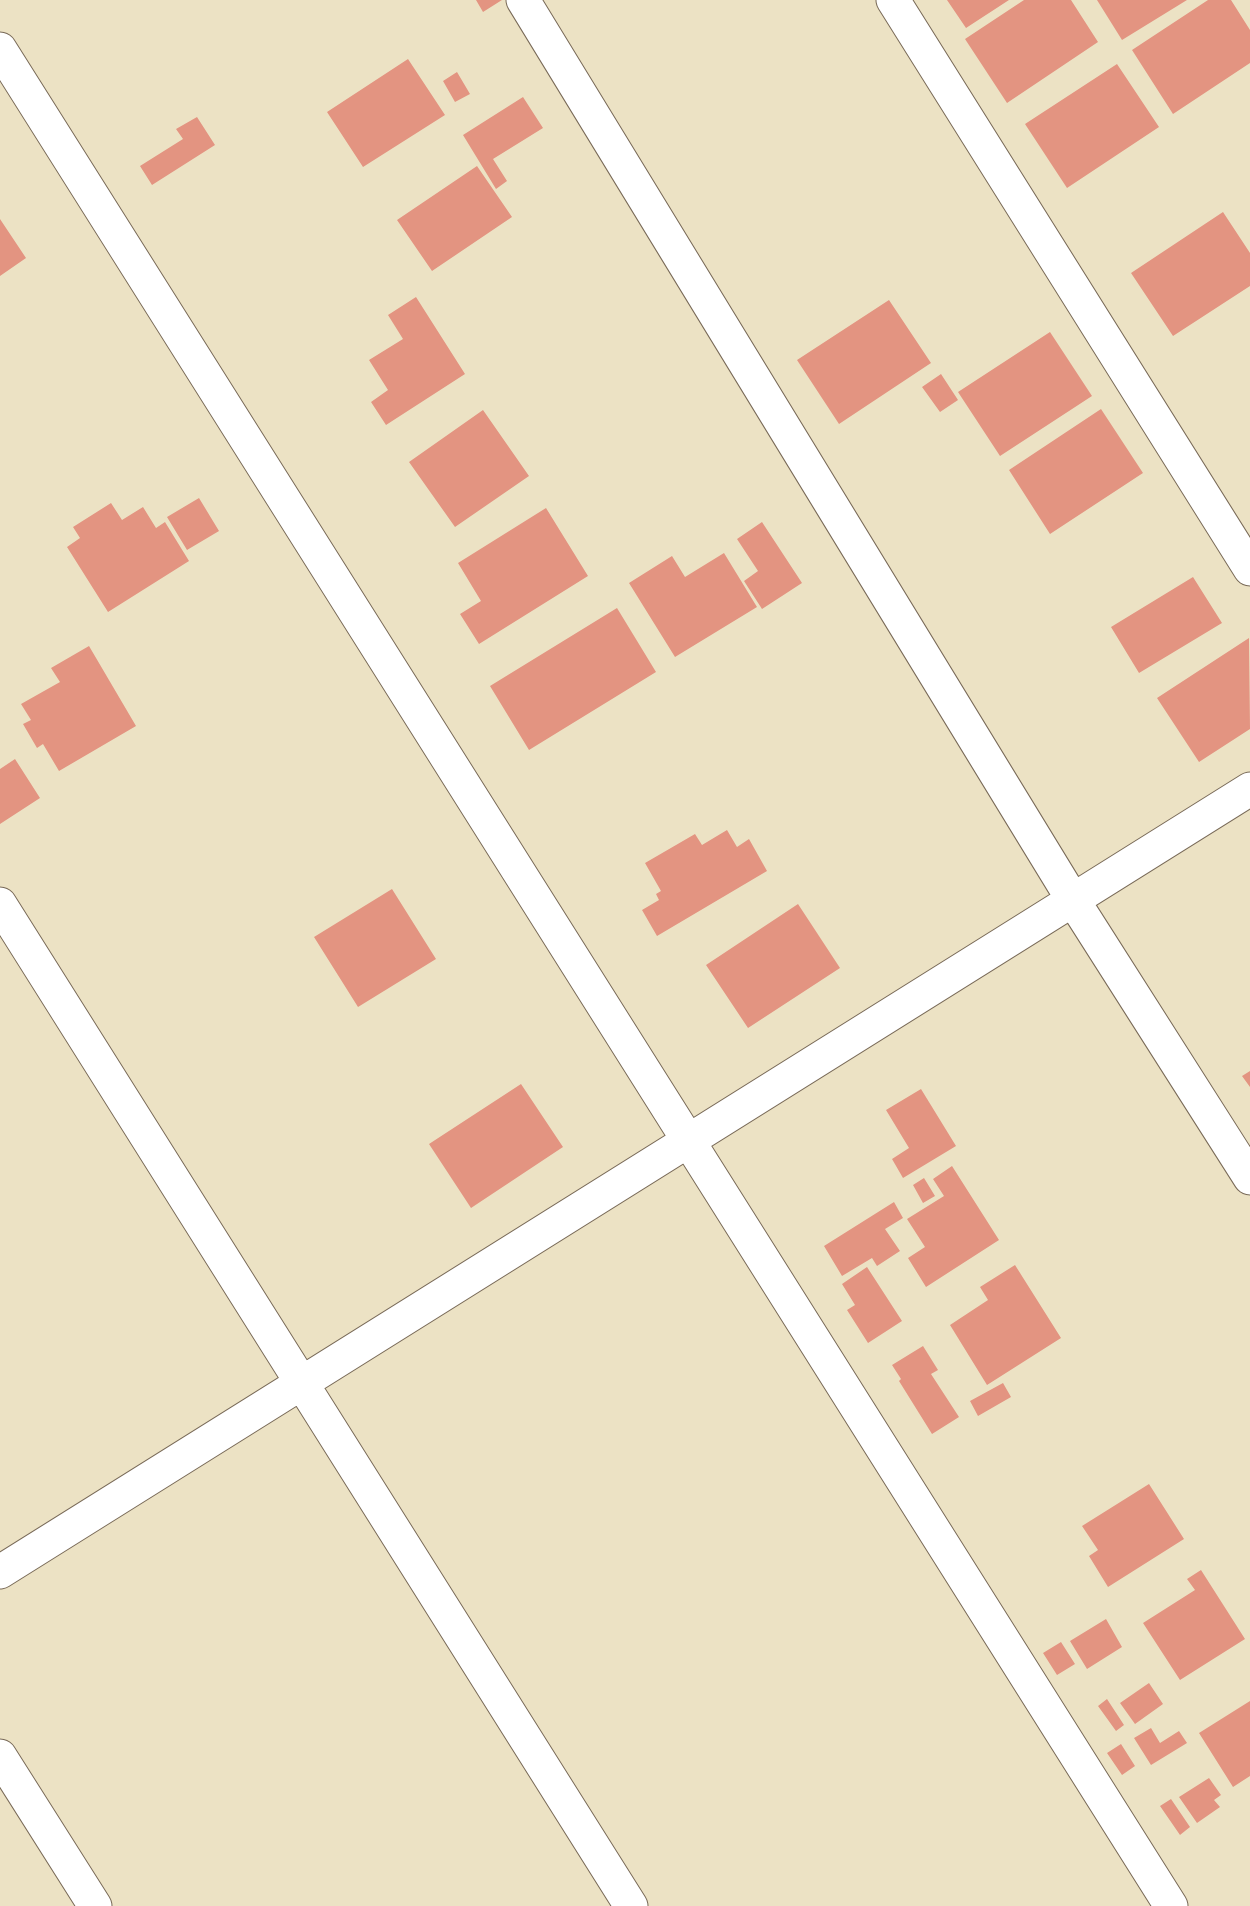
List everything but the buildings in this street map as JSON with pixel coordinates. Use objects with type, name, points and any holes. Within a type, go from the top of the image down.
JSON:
[{"type":"street","points":[[523,0],[1073,900],[1250,1178]]},
{"type":"street","points":[[893,0],[1250,569]]},
{"type":"street","points":[[0,49],[1171,1906]]},
{"type":"street","points":[[0,1572],[1250,789]]},
{"type":"street","points":[[0,904],[631,1906]]},
{"type":"street","points":[[0,1756],[95,1906]]}]
